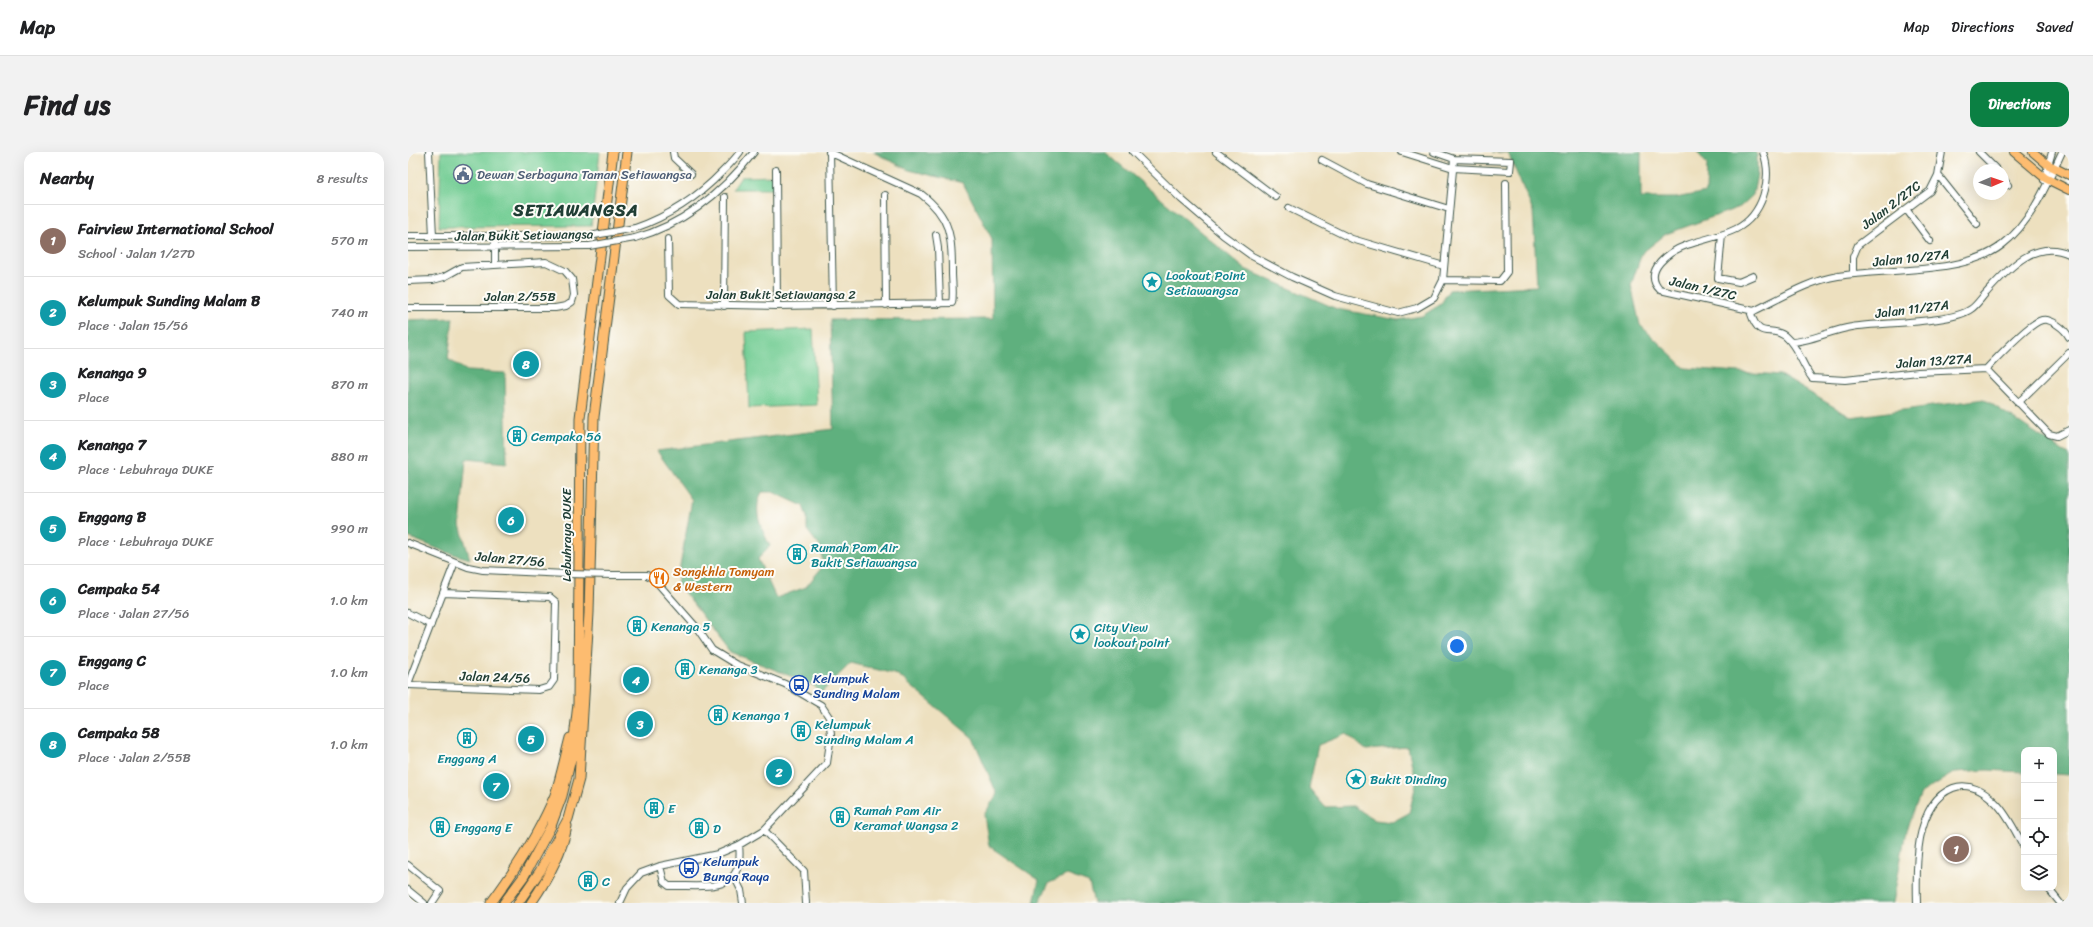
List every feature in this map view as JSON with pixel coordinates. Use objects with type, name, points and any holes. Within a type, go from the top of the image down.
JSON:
[{"type":"highway","name":"Lebuhraya DUKE","points":[[504,903],[524,876],[551,826],[562,796],[572,755],[578,704],[580,418],[613,152]]},
{"type":"highway","name":"Lebuhraya DUKE","points":[[518,903],[540,871],[568,819],[579,779],[585,709],[594,417],[627,152]]},
{"type":"highway","points":[[491,903],[514,873],[544,821],[555,793],[578,704]]},
{"type":"highway","points":[[531,903],[543,886],[564,842],[568,819]]},
{"type":"main road","points":[[2014,152],[2047,179],[2069,190]]},
{"type":"main road","points":[[2033,152],[2040,152]]},
{"type":"main road","points":[[2033,152],[2051,166],[2069,175]]},
{"type":"street","points":[[429,152],[433,236]]},
{"type":"street","points":[[673,152],[674,158],[691,174]]},
{"type":"street","name":"Jalan Bukit Setiawangsa","points":[[408,236],[589,236],[635,228],[659,219],[691,200],[713,182],[740,152]]},
{"type":"street","name":"Jalan Bukit Setiawangsa","points":[[408,247],[589,246],[636,238],[654,232],[699,208],[724,186],[754,152]]},
{"type":"street","points":[[829,152],[833,306]]},
{"type":"street","name":"Jalan Bukit Setiawangsa 2","points":[[668,239],[670,297],[679,304],[724,306],[833,306],[950,304],[953,302],[950,231],[945,220],[933,203],[921,194],[903,185],[829,152]]},
{"type":"street","points":[[1133,152],[1181,199],[1223,235],[1252,256],[1292,277],[1335,296],[1398,313],[1417,308],[1434,298],[1443,280],[1454,159]]},
{"type":"street","points":[[1216,152],[1276,197]]},
{"type":"street","points":[[1402,152],[1453,168],[1510,171],[1511,161],[1454,159],[1434,152]]},
{"type":"street","name":"Jalan 1/27C","points":[[1754,310],[1660,290],[1654,281],[1653,274],[1656,268],[1669,254],[1688,244],[1722,234],[1747,222],[1762,200],[1767,173],[1763,152]]},
{"type":"street","name":"Jalan 2/27C","points":[[1853,274],[1853,257],[1858,244],[1930,191],[1938,175],[1942,152]]},
{"type":"street","points":[[1979,152],[1991,164]]},
{"type":"street","points":[[2051,166],[2052,152]]},
{"type":"street","points":[[2051,166],[2062,152]]},
{"type":"street","points":[[1322,160],[1367,184],[1449,208]]},
{"type":"street","name":"Jalan 10/27A","points":[[1754,310],[1819,280],[1853,274],[1961,264],[1984,256],[2009,239],[2025,220],[2044,188],[2051,166]]},
{"type":"street","points":[[776,170],[777,306]]},
{"type":"street","points":[[1938,175],[1977,224]]},
{"type":"street","points":[[1443,280],[1500,281],[1507,272],[1506,183]]},
{"type":"street","points":[[885,195],[886,305]]},
{"type":"street","points":[[724,306],[725,196]]},
{"type":"street","points":[[1288,208],[1352,239],[1444,266]]},
{"type":"street","points":[[1906,209],[1930,241]]},
{"type":"street","points":[[1722,234],[1718,278],[1739,282],[1754,276]]},
{"type":"street","points":[[936,235],[938,248],[940,304]]},
{"type":"street","points":[[494,237],[495,264]]},
{"type":"street","name":"Jalan 11/27A","points":[[1791,342],[1808,340],[1836,329],[1853,326],[1950,318],[1971,309],[2007,271],[2031,252],[2048,250],[2069,254]]},
{"type":"street","name":"Jalan 2/55B","points":[[408,281],[433,280],[444,277],[462,266],[546,262],[565,271],[572,279],[574,295],[572,302],[566,306],[555,308],[408,308]]},
{"type":"street","points":[[1754,310],[1752,314],[1755,325],[1758,328],[1783,335],[1791,342]]},
{"type":"street","points":[[1986,369],[2030,327],[2041,320],[2047,320],[2059,326],[2069,337]]},
{"type":"street","name":"Jalan 13/27A","points":[[1791,342],[1812,378],[1820,380],[1845,380],[1918,372],[1986,369],[2018,404],[2049,434],[2057,436],[2069,430]]},
{"type":"street","points":[[2018,404],[2069,353]]},
{"type":"street","name":"Jalan 27/56","points":[[408,543],[455,562],[483,570],[566,574],[647,575],[654,578],[697,628],[712,650],[735,664],[785,684],[821,705],[829,717],[831,735],[827,763],[764,830],[739,845],[718,854],[660,866],[641,873],[633,879],[620,903]]},
{"type":"street","points":[[408,684],[455,562]]},
{"type":"street","name":"Jalan 24/56","points":[[408,684],[539,690],[549,687],[554,680],[556,602],[550,597],[443,593]]},
{"type":"street","points":[[408,613],[431,625]]},
{"type":"street","points":[[1917,903],[1916,871],[1923,826],[1931,807],[1947,790],[1959,786],[1968,786],[1982,791],[2002,810],[2021,842]]},
{"type":"street","points":[[764,830],[804,871],[806,903]]},
{"type":"street","points":[[660,866],[664,882],[669,886],[725,883],[734,876],[741,857],[739,845]]},
{"type":"street","points":[[408,865],[440,891],[432,903]]},
{"type":"street","points":[[734,876],[741,890],[744,903]]},
{"type":"street","points":[[408,890],[424,903]]},
{"type":"street","points":[[2050,891],[2060,903]]},
{"type":"green space","points":[[441,152],[600,152],[591,226],[439,227]]},
{"type":"green space","points":[[873,152],[1105,152],[1245,269],[1337,309],[1398,320],[1422,316],[1441,304],[1449,290],[1537,286],[1533,211],[1508,153],[1492,152],[1641,152],[1641,198],[1676,198],[1706,192],[1707,164],[1697,152],[1755,152],[1757,155],[1757,174],[1753,195],[1740,207],[1666,234],[1642,253],[1631,285],[1640,325],[1685,368],[1780,375],[1851,417],[1984,399],[2069,455],[2069,775],[2057,774],[2057,747],[2021,747],[2021,772],[1987,770],[1955,772],[1921,793],[1906,830],[1893,903],[1094,903],[1089,883],[1067,875],[1049,883],[1039,903],[1034,903],[1039,880],[989,846],[984,815],[997,794],[973,738],[898,675],[851,663],[821,693],[813,685],[730,652],[677,583],[692,500],[657,451],[833,429],[830,320],[993,319],[992,239],[963,183],[909,170]],"holes":[[[762,492],[773,492],[803,506],[807,517],[807,530],[821,548],[823,566],[806,587],[776,598],[758,559],[770,546],[759,519],[759,499]],[[1346,734],[1366,750],[1408,747],[1416,784],[1409,813],[1392,822],[1375,820],[1353,806],[1325,807],[1309,788],[1318,745]]]},
{"type":"green space","points":[[776,176],[777,189],[733,189],[741,177]]},
{"type":"green space","points":[[453,318],[448,359],[467,371],[505,373],[507,463],[466,459],[460,525],[470,559],[446,552],[408,537],[408,320]]},
{"type":"green space","points":[[813,329],[817,405],[749,408],[746,332]]},
{"type":"place","name":"Dewan Serbaguna Taman Setiawangsa","points":[[463,174]]},
{"type":"place","name":"Lookout Point Setiawangsa","points":[[1152,282]]},
{"type":"place","name":"Cempaka 58","points":[[526,364]]},
{"type":"place","name":"Cempaka 56","points":[[517,436]]},
{"type":"place","name":"Cempaka 54","points":[[511,520]]},
{"type":"place","name":"Rumah Pam Air Bukit Setiawangsa","points":[[797,554]]},
{"type":"place","name":"Songkhla Tomyam & Western","points":[[659,578]]},
{"type":"place","name":"Kenanga 5","points":[[637,626]]},
{"type":"place","name":"City View lookout point","points":[[1080,634]]},
{"type":"place","name":"Kenanga 3","points":[[685,669]]},
{"type":"place","name":"Kenanga 7","points":[[636,680]]},
{"type":"place","name":"Kelumpuk Sunding Malam","points":[[799,685]]},
{"type":"place","name":"Kenanga 1","points":[[718,715]]},
{"type":"place","name":"Kenanga 9","points":[[640,724]]},
{"type":"place","name":"Kelumpuk Sunding Malam A","points":[[801,731]]},
{"type":"place","name":"Enggang A","points":[[467,738]]},
{"type":"place","name":"Enggang B","points":[[531,739]]},
{"type":"place","name":"Kelumpuk Sunding Malam B","points":[[779,772]]},
{"type":"place","name":"Bukit Dinding","points":[[1356,779]]},
{"type":"place","name":"Enggang C","points":[[496,786]]},
{"type":"place","name":"E","points":[[654,808]]},
{"type":"place","name":"Rumah Pam Air Keramat Wangsa 2","points":[[840,817]]},
{"type":"place","name":"Enggang E","points":[[440,827]]},
{"type":"place","name":"D","points":[[699,828]]},
{"type":"place","name":"Fairview International School","points":[[1956,849]]},
{"type":"place","name":"Kelumpuk Bunga Raya","points":[[689,868]]},
{"type":"place","name":"C","points":[[588,881]]},
{"type":"district","name":"SETIAWANGSA","points":[[576,210]]}]
